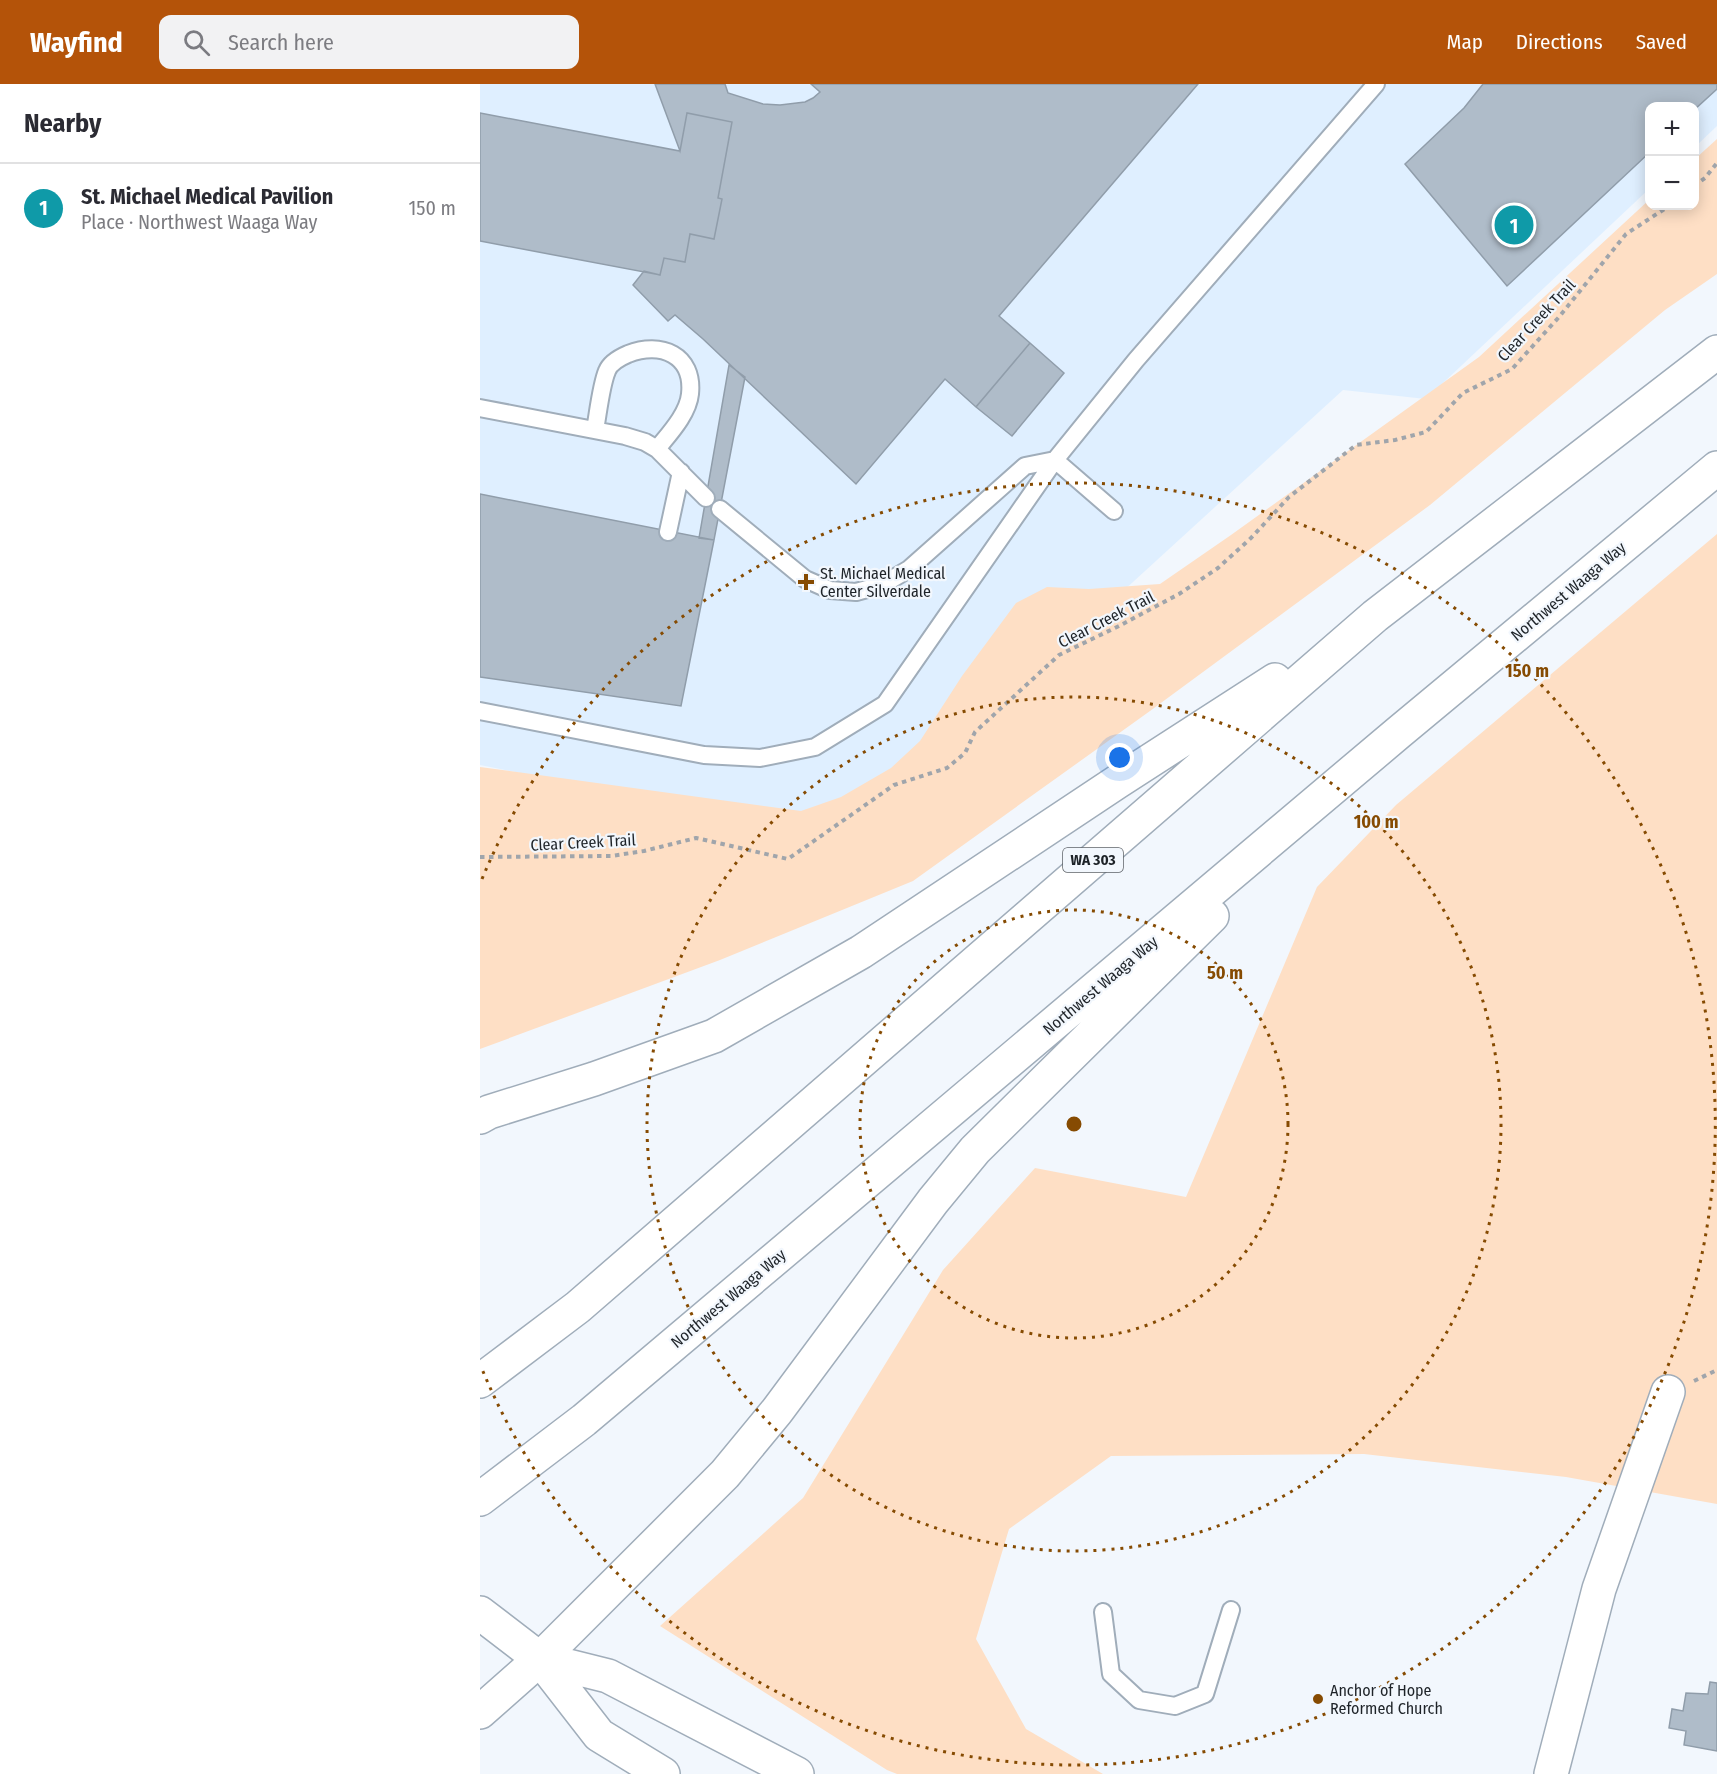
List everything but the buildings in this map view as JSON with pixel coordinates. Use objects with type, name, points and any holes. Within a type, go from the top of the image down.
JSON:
[{"type":"main road","name":"WA 303","points":[[480,1381],[587,1299],[1375,616],[1717,352]]},
{"type":"main road","name":"Northwest Waaga Way","points":[[485,1495],[584,1420],[1398,733],[1717,468]]},
{"type":"main road","points":[[480,1117],[714,1036],[861,952],[1117,782],[1375,616]]},
{"type":"main road","points":[[480,1712],[540,1659],[724,1474],[777,1411],[933,1201],[975,1150],[1398,733]]},
{"type":"main road","points":[[1551,1774],[1599,1589],[1668,1392]]},
{"type":"main road","points":[[480,1613],[540,1659],[599,1735],[663,1774]]},
{"type":"main road","points":[[540,1659],[608,1676],[797,1774]]},
{"type":"lane","points":[[480,711],[704,755],[760,758],[815,747],[885,704],[1055,460],[1136,360],[1376,84]]},
{"type":"lane","points":[[595,430],[607,370],[620,357],[658,348],[672,353],[683,363],[689,378],[690,396],[682,416],[657,449]]},
{"type":"lane","points":[[480,408],[635,439],[657,449],[706,498]]},
{"type":"lane","points":[[720,509],[805,579],[830,590],[856,592],[882,585],[909,569],[1025,466],[1055,460]]},
{"type":"lane","points":[[1055,460],[1113,512]]},
{"type":"lane","points":[[668,532],[681,472]]},
{"type":"lane","points":[[1103,1612],[1111,1674],[1138,1700],[1175,1706],[1205,1694],[1231,1610]]},
{"type":"path","points":[[1699,183],[1717,163]]},
{"type":"path","name":"Clear Creek Trail","points":[[480,857],[611,856],[644,851],[696,838],[788,859],[894,784],[947,768],[966,753],[975,732],[1059,655],[1179,594],[1218,568],[1251,538],[1289,497],[1356,445],[1395,440],[1426,432],[1463,393],[1512,369],[1559,317],[1626,234],[1663,210]]},
{"type":"shaded area","name":"St. Michael Medical Center Silverdale","points":[[480,84],[1717,84],[1717,126],[1699,143],[1699,102],[1645,102],[1645,193],[1426,399],[1343,390],[889,805],[755,819],[480,765]]},
{"type":"shaded area","points":[[1717,139],[1717,274],[1665,310],[1430,505],[1150,711],[913,881],[720,960],[480,1049],[480,767],[801,811],[841,797],[891,768],[920,741],[962,676],[1016,603],[1047,587],[1089,589],[1160,584],[1479,357],[1645,204],[1645,210],[1699,210],[1699,155]]},
{"type":"shaded area","points":[[1717,534],[1717,1504],[1566,1477],[1364,1454],[1111,1456],[1009,1529],[976,1639],[1026,1729],[1103,1774],[897,1774],[887,1770],[660,1626],[803,1498],[943,1270],[1035,1168],[1186,1197],[1317,887],[1396,805]]},
{"type":"place","name":"St. Michael Medical Pavilion","points":[[1514,225]]},
{"type":"place","name":"St. Michael Medical Center Silverdale","points":[[806,582]]},
{"type":"place","name":"Anchor of Hope Reformed Church","points":[[1318,1699]]}]
